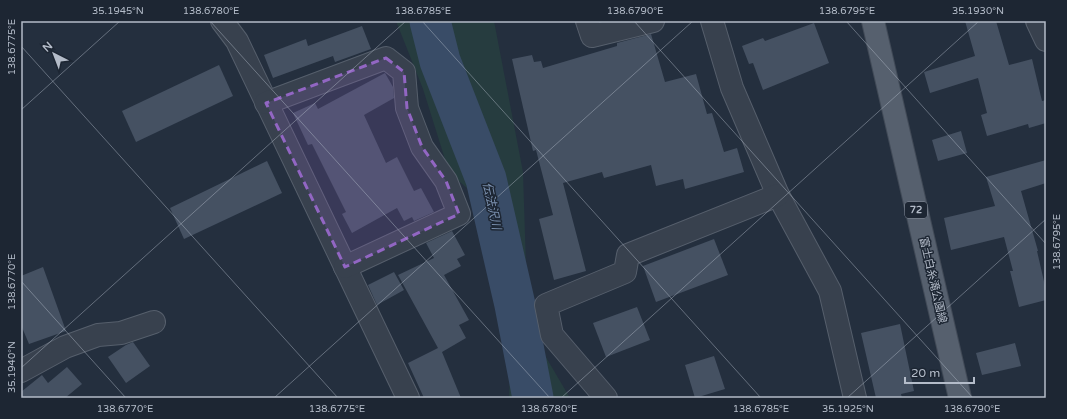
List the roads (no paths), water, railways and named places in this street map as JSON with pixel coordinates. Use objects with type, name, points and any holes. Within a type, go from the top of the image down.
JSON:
[{"type":"main road","name":"富士白糸滝公園線","points":[[873,21],[960,398]]},
{"type":"street","points":[[222,21],[237,41],[408,398]]},
{"type":"street","points":[[587,21],[592,36],[652,21]]},
{"type":"street","points":[[712,21],[732,88],[778,195],[830,291],[855,398]]},
{"type":"street","points":[[1037,21],[1046,40]]},
{"type":"street","points":[[266,103],[386,58],[404,72],[407,108],[409,114],[422,147],[446,181],[459,214],[345,267]]},
{"type":"street","points":[[606,398],[552,335],[546,305],[625,272],[628,255],[778,195]]},
{"type":"street","points":[[21,371],[65,347],[98,336],[121,333],[154,322]]},
{"type":"waterway","name":"伝法沢川","points":[[430,21],[440,61],[486,179],[515,305],[533,398]]}]
